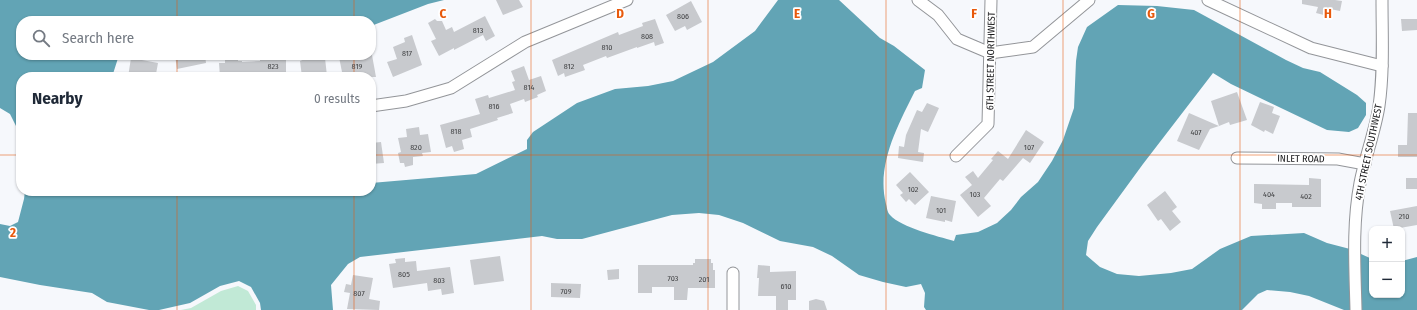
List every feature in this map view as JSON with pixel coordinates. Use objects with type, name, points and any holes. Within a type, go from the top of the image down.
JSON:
[{"type":"street","points":[[376,105],[406,101],[451,88],[525,42],[627,0]]},
{"type":"street","points":[[918,0],[938,15],[957,39],[990,53],[1033,47],[1089,0]]},
{"type":"street","name":"6TH STREET NORTHWEST","points":[[956,156],[988,124],[991,0]]},
{"type":"street","points":[[1208,0],[1311,48],[1382,66]]},
{"type":"street","name":"4TH STREET SOUTHWEST","points":[[1356,310],[1355,234],[1360,183],[1379,107],[1382,66],[1382,0]]},
{"type":"street","name":"INLET ROAD","points":[[1237,158],[1338,159],[1365,164]]},
{"type":"street","points":[[733,273],[734,310]]},
{"type":"green space","points":[[238,286],[248,291],[256,305],[256,310],[181,310],[191,308],[221,291]]},
{"type":"water","points":[[0,0],[444,0],[428,4],[376,24],[376,16],[16,16],[16,60],[117,60],[114,72],[16,72],[16,126],[10,114],[0,108]]},
{"type":"water","points":[[778,0],[839,0],[880,38],[894,46],[925,70],[922,88],[915,91],[890,146],[884,175],[886,204],[890,215],[895,220],[911,228],[954,241],[956,235],[978,232],[997,223],[1011,210],[1021,197],[1038,182],[1052,161],[1063,140],[1074,108],[1078,47],[1087,27],[1118,5],[1157,6],[1194,10],[1286,60],[1303,68],[1320,72],[1357,95],[1366,103],[1366,115],[1358,128],[1349,132],[1327,130],[1231,84],[1213,73],[1097,227],[1088,241],[1086,255],[1100,267],[1117,274],[1139,276],[1171,273],[1192,269],[1220,249],[1251,236],[1304,233],[1327,243],[1350,249],[1369,258],[1369,298],[1405,298],[1405,260],[1417,257],[1417,310],[1344,310],[1309,296],[1290,292],[1267,290],[1258,294],[1242,310],[926,310],[924,307],[925,293],[921,284],[906,287],[859,275],[832,256],[813,247],[780,241],[743,223],[719,215],[699,213],[672,215],[582,239],[557,239],[542,236],[360,257],[348,264],[331,285],[333,310],[261,310],[260,303],[251,287],[239,281],[220,286],[190,303],[159,310],[149,310],[107,302],[92,293],[0,277],[0,224],[10,226],[18,222],[24,196],[376,196],[376,183],[476,174],[527,149],[527,140],[533,132],[577,103],[615,89],[648,86],[673,81],[713,62],[755,31]]},
{"type":"building","points":[[496,0],[519,0],[523,7],[503,15]]},
{"type":"building","points":[[1302,0],[1342,1],[1340,11],[1330,9],[1329,12],[1325,12],[1324,15],[1316,13],[1318,7],[1302,4]]},
{"type":"building","points":[[691,1],[702,22],[687,30],[685,26],[675,31],[666,15]]},
{"type":"building","points":[[485,16],[495,36],[486,41],[483,35],[439,56],[431,41],[436,39],[428,23],[435,19],[437,21],[442,21],[446,30],[452,27],[454,32]]},
{"type":"building","points":[[655,19],[664,43],[655,46],[654,42],[607,58],[606,56],[583,65],[585,70],[565,77],[564,73],[558,76],[552,60],[618,32],[619,35],[643,26],[642,23]]},
{"type":"building","points":[[1401,19],[1417,19],[1417,30],[1402,31]]},
{"type":"building","points":[[412,35],[422,65],[393,77],[387,62],[397,59],[393,47],[405,42],[404,38]]},
{"type":"building","points":[[131,60],[142,60],[158,63],[156,72],[129,72]]},
{"type":"building","points":[[176,60],[206,60],[206,63],[177,69]]},
{"type":"building","points":[[225,60],[238,60],[242,62],[286,60],[286,72],[220,72],[219,63],[225,63]]},
{"type":"building","points":[[325,60],[327,72],[301,72],[300,61]]},
{"type":"building","points":[[340,60],[373,60],[375,72],[342,72]]},
{"type":"building","points":[[524,66],[529,80],[541,76],[546,91],[537,95],[538,97],[525,102],[524,99],[510,104],[513,113],[497,118],[498,120],[470,129],[472,137],[462,140],[464,149],[454,152],[452,146],[446,148],[440,125],[480,114],[475,99],[488,95],[489,98],[515,90],[512,82],[515,81],[511,71]]},
{"type":"building","points":[[1237,92],[1247,120],[1230,125],[1229,122],[1219,126],[1211,101]]},
{"type":"building","points":[[1260,102],[1274,107],[1272,113],[1280,116],[1273,134],[1265,130],[1264,132],[1251,125]]},
{"type":"building","points":[[927,103],[939,108],[928,132],[921,129],[918,152],[924,153],[923,162],[898,158],[899,146],[904,147],[906,135],[917,110],[922,112]]},
{"type":"building","points":[[1189,113],[1219,126],[1210,129],[1199,150],[1177,141]]},
{"type":"building","points":[[1408,113],[1417,113],[1417,157],[1398,157],[1398,145],[1407,145]]},
{"type":"building","points":[[419,127],[420,135],[428,134],[431,152],[422,153],[423,156],[413,157],[413,165],[405,167],[404,163],[400,163],[398,153],[401,152],[398,138],[407,137],[406,129]]},
{"type":"building","points":[[1026,130],[1044,142],[1030,163],[1023,158],[1003,181],[1000,179],[984,198],[991,206],[978,217],[960,195],[972,185],[965,177],[973,171],[978,178],[993,160],[991,159],[998,151],[1008,159]]},
{"type":"building","points":[[376,142],[381,142],[384,163],[376,164]]},
{"type":"building","points":[[910,172],[929,192],[915,205],[909,199],[906,202],[900,195],[903,193],[896,185]]},
{"type":"building","points":[[1309,178],[1321,179],[1321,207],[1292,207],[1292,203],[1276,203],[1276,209],[1262,209],[1262,204],[1254,203],[1254,184],[1309,185]]},
{"type":"building","points":[[1406,178],[1417,178],[1417,189],[1406,189]]},
{"type":"building","points":[[1165,191],[1177,207],[1172,211],[1181,222],[1170,231],[1161,219],[1158,221],[1147,205]]},
{"type":"building","points":[[931,196],[956,201],[952,222],[926,218]]},
{"type":"building","points":[[1417,206],[1417,225],[1405,227],[1393,226],[1390,211]]},
{"type":"building","points":[[500,256],[504,281],[474,285],[470,260]]},
{"type":"building","points":[[405,258],[405,262],[416,261],[417,271],[450,267],[454,293],[442,295],[441,289],[428,291],[427,283],[393,288],[389,264],[396,263],[395,259]]},
{"type":"building","points":[[695,259],[711,259],[711,263],[713,263],[713,270],[715,270],[715,288],[688,288],[687,300],[674,300],[674,287],[652,287],[652,293],[638,293],[638,265],[693,265],[693,263],[695,263]]},
{"type":"building","points":[[758,265],[770,266],[770,272],[796,271],[796,300],[788,300],[788,310],[776,310],[776,296],[758,296]]},
{"type":"building","points":[[619,269],[619,279],[608,280],[607,270]]},
{"type":"building","points":[[353,275],[373,278],[369,299],[380,301],[379,310],[347,309],[350,293],[344,292],[346,284],[351,285]]},
{"type":"building","points":[[551,283],[581,284],[580,298],[551,297]]},
{"type":"building","points":[[816,299],[824,301],[827,310],[809,310],[809,301]]}]
